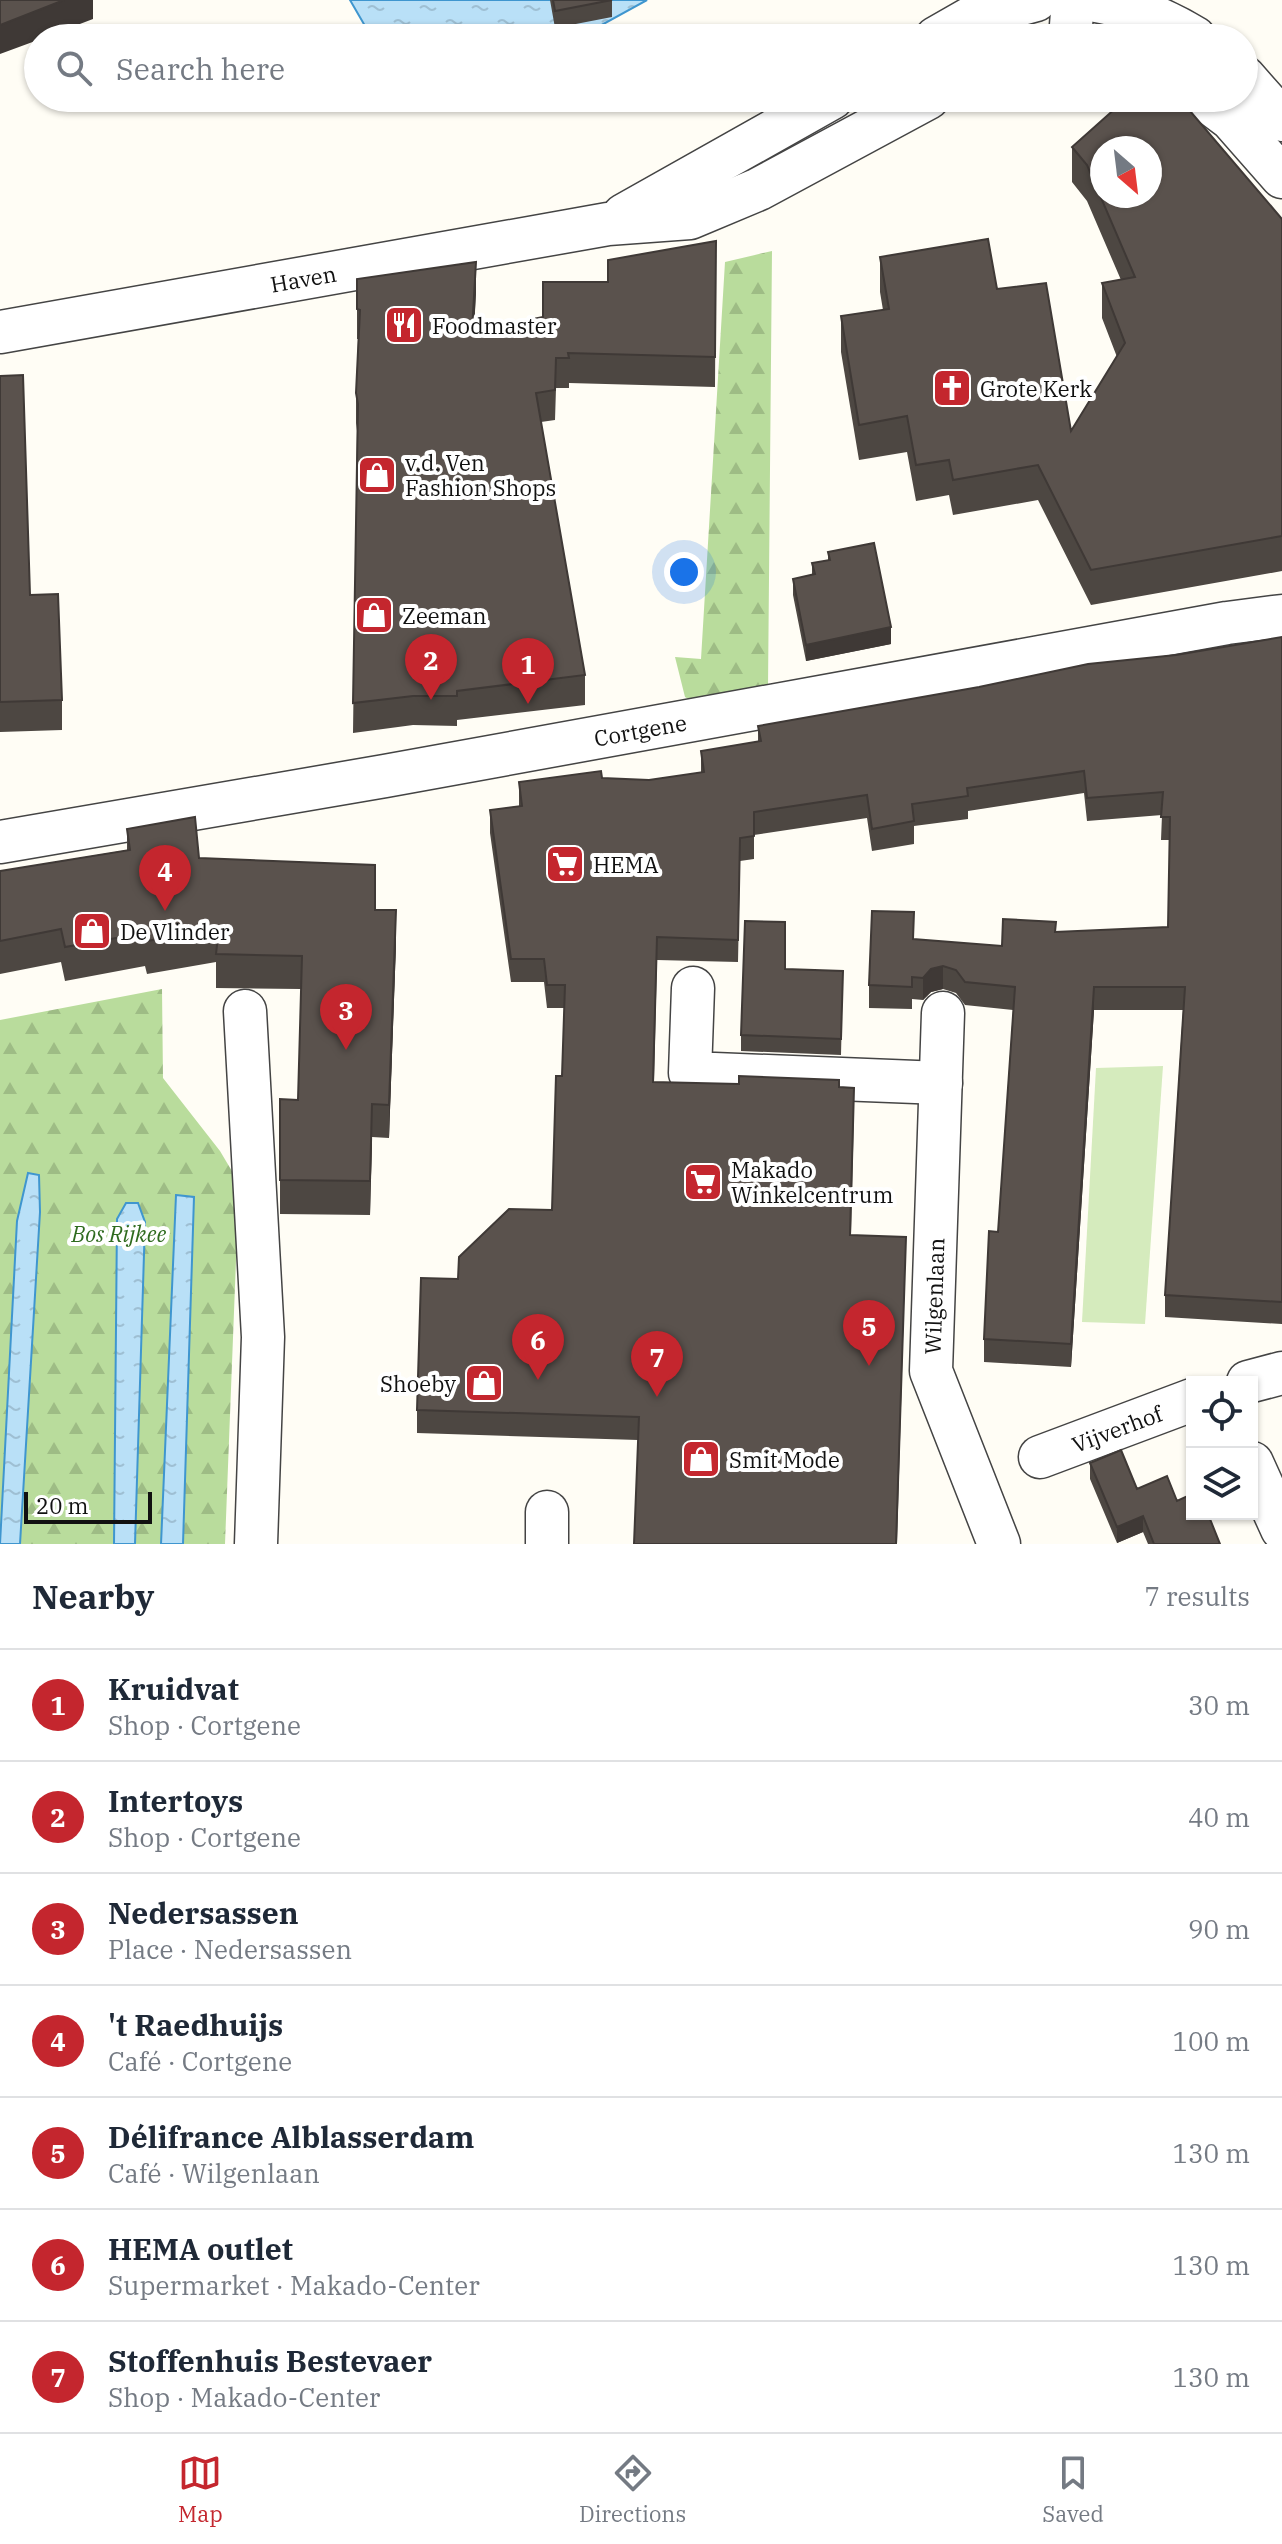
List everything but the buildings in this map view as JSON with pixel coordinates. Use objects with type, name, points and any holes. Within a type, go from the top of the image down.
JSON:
[{"type":"street","points":[[960,24],[971,18],[1036,0]]},
{"type":"street","points":[[1071,24],[1073,0]]},
{"type":"street","points":[[1091,0],[1129,6],[1170,24]]},
{"type":"street","points":[[1258,93],[1282,120]]},
{"type":"street","name":"Haven","points":[[608,224],[808,112]]},
{"type":"street","name":"Haven","points":[[0,332],[608,224],[690,218],[759,189],[902,112]]},
{"type":"street","points":[[1222,112],[1282,177]]},
{"type":"street","name":"Cortgene","points":[[0,842],[385,776],[1227,623],[1282,616]]},
{"type":"street","points":[[693,988],[690,1073],[941,1083]]},
{"type":"street","points":[[245,1011],[263,1337],[256,1544]]},
{"type":"street","name":"Wilgenlaan","points":[[943,1013],[931,1371],[999,1544]]},
{"type":"street","points":[[1258,1379],[1282,1373]]},
{"type":"street","name":"Vijverhof","points":[[1040,1457],[1186,1402]]},
{"type":"street","points":[[1258,1476],[1282,1529]]},
{"type":"green space","points":[[772,251],[768,688],[701,706],[685,697],[675,657],[701,659],[725,262]]},
{"type":"green space","name":"Bos Rijkee","points":[[162,989],[163,1078],[220,1151],[239,1183],[225,1544],[0,1544],[0,1020]]},
{"type":"green space","points":[[1163,1066],[1145,1324],[1082,1322],[1096,1068]]},
{"type":"water","points":[[350,0],[647,0],[603,24],[364,24]]},
{"type":"water","points":[[28,1173],[39,1175],[40,1212],[20,1544],[0,1544],[17,1221]]},
{"type":"water","points":[[176,1195],[194,1197],[183,1544],[161,1544]]},
{"type":"water","points":[[126,1203],[138,1203],[145,1222],[135,1544],[114,1544],[117,1219]]},
{"type":"place","name":"Foodmaster","points":[[404,325]]},
{"type":"place","name":"Grote Kerk","points":[[952,388]]},
{"type":"place","name":"v.d. Ven Fashion Shops","points":[[377,475]]},
{"type":"place","name":"Zeeman","points":[[374,615]]},
{"type":"place","name":"Intertoys","points":[[431,700]]},
{"type":"place","name":"Kruidvat","points":[[528,704]]},
{"type":"place","name":"HEMA","points":[[565,864]]},
{"type":"place","name":"'t Raedhuijs","points":[[165,911]]},
{"type":"place","name":"De Vlinder","points":[[92,931]]},
{"type":"place","name":"Nedersassen","points":[[346,1050]]},
{"type":"place","name":"Makado Winkelcentrum","points":[[703,1182]]},
{"type":"place","name":"Délifrance Alblasserdam","points":[[869,1366]]},
{"type":"place","name":"HEMA outlet","points":[[538,1380]]},
{"type":"place","name":"Shoeby","points":[[484,1383]]},
{"type":"place","name":"Stoffenhuis Bestevaer","points":[[657,1397]]},
{"type":"place","name":"Smit Mode","points":[[701,1459]]}]
